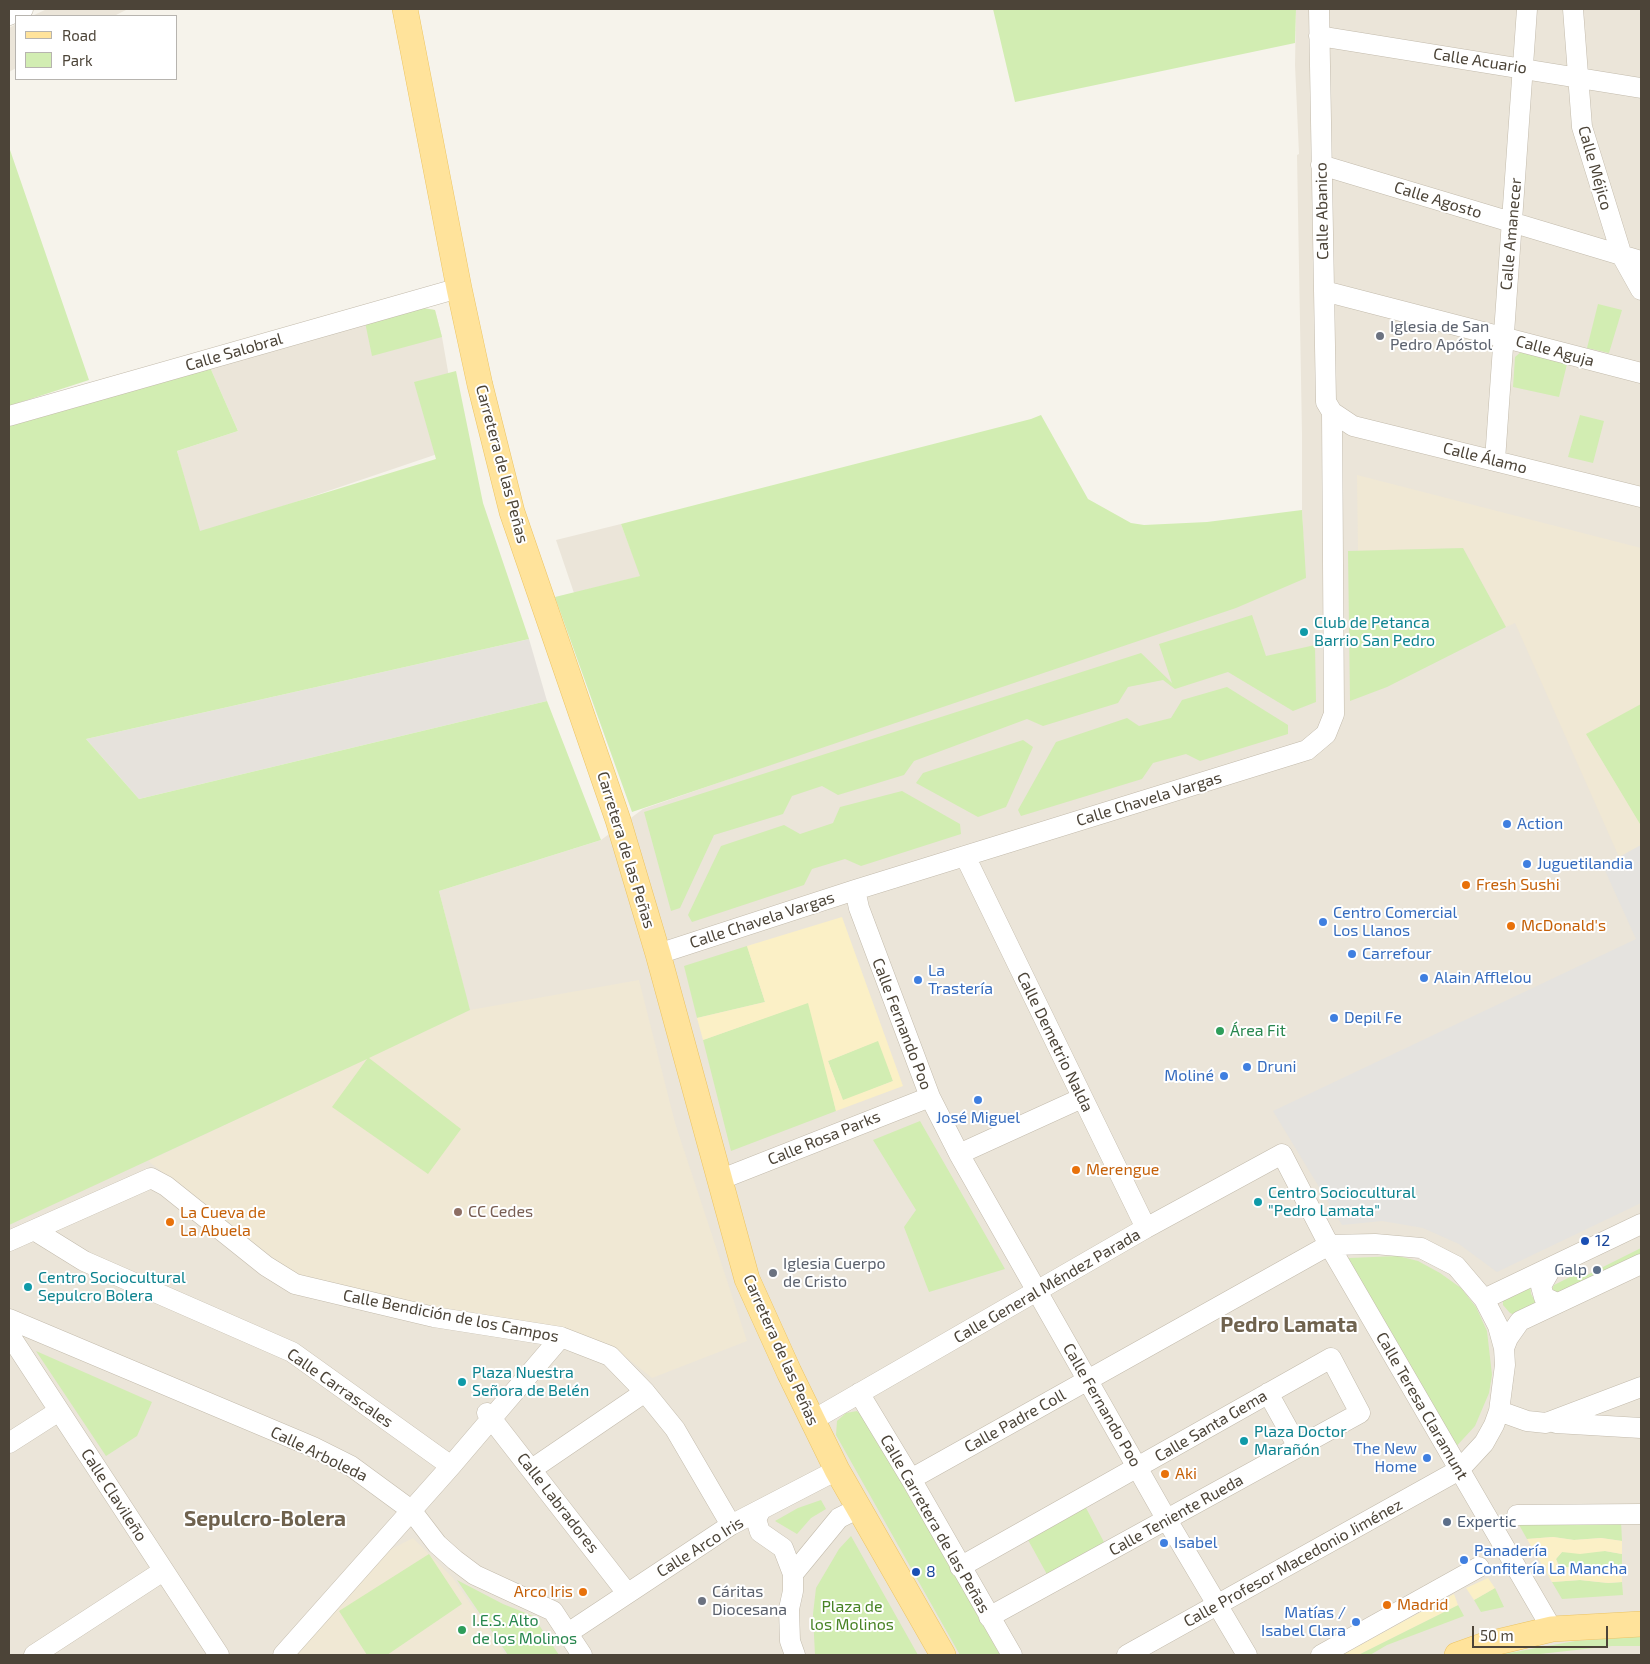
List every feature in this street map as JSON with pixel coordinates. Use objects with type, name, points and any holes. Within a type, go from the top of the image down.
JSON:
[{"type":"main road","name":"Carretera de las Peñas","points":[[405,9],[459,288],[480,385],[512,512],[618,820],[658,954],[747,1279],[837,1470],[943,1655]]},
{"type":"main road","points":[[1457,1655],[1485,1645],[1552,1629],[1641,1624]]},
{"type":"street","points":[[9,15],[23,9]]},
{"type":"street","name":"Calle Abanico","points":[[1318,9],[1326,402],[1332,412]]},
{"type":"street","name":"Calle Amanecer","points":[[1495,460],[1528,9]]},
{"type":"street","name":"Calle Méjico","points":[[1573,9],[1582,126],[1632,258],[1641,290]]},
{"type":"street","name":"Calle Acuario","points":[[1319,36],[1641,88]]},
{"type":"street","name":"Calle Agosto","points":[[1321,166],[1632,258]]},
{"type":"street","name":"Calle Salobral","points":[[9,416],[459,288]]},
{"type":"street","name":"Calle Aguja","points":[[1324,291],[1641,373]]},
{"type":"street","name":"Calle Chavela Vargas","points":[[658,954],[855,890],[1307,750],[1326,734],[1334,714],[1332,412]]},
{"type":"street","name":"Calle Álamo","points":[[1332,412],[1353,426],[1641,497]]},
{"type":"street","name":"Calle Demetrio Nalda","points":[[965,856],[1146,1228]]},
{"type":"street","name":"Calle Fernando Poo","points":[[855,890],[859,908],[930,1097],[959,1154],[1167,1520],[1247,1655]]},
{"type":"street","name":"Calle Rosa Parks","points":[[719,1180],[930,1097]]},
{"type":"street","points":[[959,1154],[1082,1098]]},
{"type":"street","name":"Calle General Méndez Parada","points":[[812,1420],[1038,1292],[1146,1228],[1282,1154]]},
{"type":"street","name":"Calle Teresa Claramunt","points":[[1282,1154],[1329,1245],[1552,1629]]},
{"type":"street","name":"Calle Bendición de los Campos","points":[[9,1241],[150,1178],[166,1186],[266,1266],[295,1284],[434,1316],[561,1338],[610,1356],[645,1392],[675,1429],[731,1525]]},
{"type":"street","points":[[1487,1305],[1552,1267],[1641,1224]]},
{"type":"street","name":"Calle Carrascales","points":[[34,1230],[84,1260],[292,1352],[451,1466]]},
{"type":"street","points":[[1329,1245],[1375,1244],[1422,1248],[1456,1266],[1487,1305],[1498,1326],[1504,1348]]},
{"type":"street","name":"Calle Padre Coll","points":[[911,1479],[1329,1245]]},
{"type":"street","points":[[1504,1348],[1508,1338],[1520,1321],[1641,1264]]},
{"type":"street","points":[[1552,1267],[1542,1286],[1544,1297],[1557,1303]]},
{"type":"street","points":[[1487,1305],[1506,1318],[1520,1321]]},
{"type":"street","name":"Calle Arboleda","points":[[9,1319],[313,1447],[351,1466],[411,1510],[437,1544],[455,1560],[475,1574],[554,1611],[582,1655]]},
{"type":"street","name":"Calle Clavileño","points":[[9,1334],[219,1655]]},
{"type":"street","points":[[283,1655],[451,1466],[490,1416],[561,1338]]},
{"type":"street","name":"Calle Profesor Macedonio Jiménez","points":[[1127,1655],[1459,1470],[1484,1443],[1499,1411],[1505,1365],[1504,1348]]},
{"type":"street","name":"Calle Santa Gema","points":[[960,1567],[1330,1358]]},
{"type":"street","name":"Calle Teniente Rueda","points":[[989,1617],[1360,1413],[1330,1358]]},
{"type":"street","points":[[1546,1423],[1641,1386]]},
{"type":"street","points":[[532,1469],[645,1392]]},
{"type":"street","name":"Calle Carretera de las Peñas","points":[[859,1393],[911,1479],[1012,1655]]},
{"type":"street","points":[[1268,1393],[1298,1447]]},
{"type":"street","points":[[9,1443],[59,1411]]},
{"type":"street","points":[[1499,1411],[1527,1421],[1641,1428]]},
{"type":"street","name":"Calle Labradores","points":[[490,1416],[627,1593]]},
{"type":"street","name":"Calle Arco Iris","points":[[568,1633],[731,1525],[837,1470]]},
{"type":"street","points":[[793,1574],[839,1518],[859,1508]]},
{"type":"street","points":[[761,1510],[756,1519],[760,1532],[782,1548],[793,1574],[793,1591],[789,1609],[790,1652]]},
{"type":"street","points":[[1517,1515],[1641,1514]]},
{"type":"street","points":[[1321,1655],[1479,1567]]},
{"type":"street","points":[[34,1655],[163,1571]]},
{"type":"shaded area","points":[[47,9],[128,9],[116,15],[34,15]]},
{"type":"shaded area","points":[[1296,9],[1641,9],[1641,1655],[9,1655],[9,1167],[469,1009],[439,891],[601,840],[643,809],[1305,578],[1302,510],[1297,155],[1299,154],[1295,65]]},
{"type":"shaded area","points":[[15,25],[15,69],[9,72],[9,28]]},
{"type":"shaded area","points":[[423,308],[435,310],[442,337],[461,446],[275,509],[199,532],[177,451],[238,431],[209,365]]},
{"type":"shaded area","points":[[1357,475],[1641,548],[1641,845],[1619,857],[1515,623],[1506,627],[1463,548],[1358,551]]},
{"type":"shaded area","points":[[621,524],[641,576],[574,593],[556,540]]},
{"type":"shaded area","points":[[529,639],[547,701],[139,799],[86,739]]},
{"type":"shaded area","points":[[1641,845],[1641,1203],[1497,1272],[1459,1244],[1423,1228],[1382,1221],[1342,1225],[1273,1111],[1636,939],[1603,866]]},
{"type":"shaded area","name":"CC Cedes","points":[[639,980],[675,1123],[747,1341],[652,1378],[612,1346],[549,1328],[509,1324],[299,1278],[148,1161],[470,1010]]},
{"type":"shaded area","points":[[413,1538],[453,1578],[506,1655],[293,1655],[382,1554]]},
{"type":"green space","points":[[993,9],[1296,9],[1295,43],[1015,102]]},
{"type":"green space","points":[[9,147],[89,380],[9,406]]},
{"type":"green space","points":[[1598,304],[1622,310],[1609,353],[1587,348]]},
{"type":"green space","points":[[423,308],[435,310],[442,337],[372,356],[365,322]]},
{"type":"green space","points":[[1521,352],[1567,364],[1559,397],[1513,387],[1515,357]]},
{"type":"green space","points":[[209,365],[238,431],[177,451],[200,531],[436,459],[414,382],[456,371],[483,503],[529,639],[86,739],[139,799],[547,701],[601,840],[439,891],[470,1010],[369,1058],[461,1129],[428,1174],[332,1107],[367,1059],[9,1225],[9,419]]},
{"type":"green space","points":[[1041,415],[1088,499],[1131,523],[1144,525],[1207,522],[1302,510],[1306,578],[1236,608],[632,812],[555,597],[640,576],[621,524]]},
{"type":"green space","points":[[1580,415],[1604,421],[1593,463],[1568,457]]},
{"type":"green space","points":[[1463,548],[1506,627],[1387,687],[1350,701],[1348,551]]},
{"type":"green space","points":[[1252,615],[1266,656],[1315,645],[1316,702],[1293,711],[1228,672],[1175,689],[1163,680],[1128,687],[1118,703],[1043,726],[1027,719],[914,761],[904,775],[838,795],[822,786],[792,796],[783,814],[714,835],[680,908],[671,911],[644,812],[1141,653],[1172,683],[1159,644]]},
{"type":"green space","points":[[1227,687],[1288,725],[1288,734],[1200,761],[1186,754],[1153,763],[1142,779],[1021,816],[1018,810],[1056,742],[1127,718],[1139,726],[1171,718],[1182,700]]},
{"type":"green space","points":[[1641,704],[1641,823],[1640,824],[1586,734]]},
{"type":"green space","points":[[1023,740],[1033,747],[1006,807],[978,817],[916,783],[923,773]]},
{"type":"green space","points":[[902,791],[960,824],[961,834],[861,866],[845,859],[812,869],[804,885],[692,922],[688,915],[721,846],[784,825],[800,834],[833,823],[840,807]]},
{"type":"green space","points":[[747,946],[765,1002],[697,1018],[684,966]]},
{"type":"green space","points":[[865,982],[824,1059],[836,1111],[731,1151],[703,1040]]},
{"type":"green space","points":[[879,1040],[893,1081],[843,1101],[828,1061]]},
{"type":"green space","points":[[920,1121],[1005,1269],[929,1292],[904,1227],[916,1210],[873,1140]]},
{"type":"green space","points":[[1641,1248],[1641,1254],[1557,1294],[1552,1289],[1554,1285],[1584,1270],[1587,1275]]},
{"type":"green space","points":[[1398,1256],[1418,1261],[1440,1273],[1461,1288],[1476,1307],[1487,1331],[1492,1375],[1489,1393],[1475,1426],[1452,1451],[1337,1263],[1349,1258]]},
{"type":"green space","points":[[1530,1285],[1531,1294],[1537,1304],[1515,1315],[1510,1313],[1503,1305],[1503,1298]]},
{"type":"green space","points":[[36,1351],[152,1402],[137,1436],[106,1456]]},
{"type":"green space","points":[[857,1411],[869,1423],[1000,1655],[960,1655],[836,1435],[837,1421],[846,1413]]},
{"type":"green space","points":[[821,1500],[826,1509],[811,1518],[797,1534],[775,1521],[798,1508]]},
{"type":"green space","points":[[1085,1506],[1106,1546],[1049,1578],[1027,1538]]},
{"type":"green space","points":[[1621,1521],[1622,1541],[1601,1538],[1574,1540],[1553,1537],[1527,1539],[1518,1523]]},
{"type":"green space","name":"Plaza de los Molinos","points":[[851,1536],[918,1655],[815,1655],[813,1614],[816,1588],[839,1549]]},
{"type":"green space","points":[[1605,1551],[1622,1554],[1622,1568],[1560,1567],[1556,1559],[1562,1552]]},
{"type":"green space","points":[[429,1554],[462,1604],[387,1655],[367,1655],[339,1611]]},
{"type":"green space","points":[[457,1580],[503,1604],[533,1616],[559,1655],[508,1655]]},
{"type":"green space","points":[[1580,1580],[1608,1583],[1622,1582],[1623,1595],[1562,1599],[1552,1582]]},
{"type":"green space","points":[[1495,1588],[1504,1607],[1481,1612],[1474,1600]]},
{"type":"green space","points":[[1458,1605],[1464,1616],[1387,1645],[1370,1655],[1358,1655]]},
{"type":"green space","points":[[1641,1637],[1641,1646],[1612,1646],[1531,1655],[1498,1655],[1575,1641]]},
{"type":"sand","points":[[842,917],[903,1086],[836,1111],[808,1003],[703,1040],[697,1018],[765,1002],[747,946]],"holes":[[[878,1041],[893,1081],[843,1100],[828,1061]]]},
{"type":"sand","points":[[1553,1537],[1574,1540],[1601,1538],[1622,1541],[1622,1554],[1605,1551],[1580,1554],[1562,1552],[1556,1559],[1558,1565],[1563,1567],[1622,1568],[1622,1582],[1608,1583],[1580,1580],[1552,1582],[1527,1539]]},
{"type":"sand","points":[[1488,1578],[1495,1588],[1474,1600],[1466,1588]]},
{"type":"sand","points":[[1454,1594],[1458,1605],[1358,1655],[1342,1655]]},
{"type":"place","name":"Iglesia de San Pedro Apóstol","points":[[1380,336]]},
{"type":"place","name":"Club de Petanca Barrio San Pedro","points":[[1304,632]]},
{"type":"place","name":"Action","points":[[1507,824]]},
{"type":"place","name":"Juguetilandia","points":[[1527,864]]},
{"type":"place","name":"Fresh Sushi","points":[[1466,885]]},
{"type":"place","name":"Centro Comercial Los Llanos","points":[[1323,922]]},
{"type":"place","name":"McDonald's","points":[[1511,926]]},
{"type":"place","name":"Carrefour","points":[[1352,954]]},
{"type":"place","name":"Alain Afflelou","points":[[1424,978]]},
{"type":"place","name":"La Trastería","points":[[918,980]]},
{"type":"place","name":"Depil Fe","points":[[1334,1018]]},
{"type":"place","name":"Área Fit","points":[[1220,1031]]},
{"type":"place","name":"Druni","points":[[1247,1067]]},
{"type":"place","name":"Moliné","points":[[1224,1076]]},
{"type":"place","name":"José Miguel","points":[[978,1100]]},
{"type":"place","name":"Merengue","points":[[1076,1170]]},
{"type":"place","name":"Centro Sociocultural \"Pedro Lamata\"","points":[[1258,1202]]},
{"type":"place","name":"CC Cedes","points":[[458,1212]]},
{"type":"place","name":"La Cueva de La Abuela","points":[[170,1222]]},
{"type":"place","name":"12","points":[[1585,1241]]},
{"type":"place","name":"Galp","points":[[1597,1270]]},
{"type":"place","name":"Iglesia Cuerpo de Cristo","points":[[773,1273]]},
{"type":"place","name":"Centro Sociocultural Sepulcro Bolera","points":[[28,1287]]},
{"type":"place","name":"Plaza Nuestra Señora de Belén","points":[[462,1382]]},
{"type":"place","name":"Plaza Doctor Marañón","points":[[1244,1441]]},
{"type":"place","name":"The New Home","points":[[1427,1458]]},
{"type":"place","name":"Aki","points":[[1165,1474]]},
{"type":"place","name":"Expertic","points":[[1447,1522]]},
{"type":"place","name":"Isabel","points":[[1164,1543]]},
{"type":"place","name":"Panadería Confitería La Mancha","points":[[1464,1560]]},
{"type":"place","name":"8","points":[[916,1572]]},
{"type":"place","name":"Arco Iris","points":[[583,1592]]},
{"type":"place","name":"Cáritas Diocesana","points":[[702,1601]]},
{"type":"place","name":"Madrid","points":[[1387,1605]]},
{"type":"place","name":"Matías / Isabel Clara","points":[[1356,1622]]},
{"type":"place","name":"I.E.S. Alto de los Molinos","points":[[462,1630]]},
{"type":"district","name":"Pedro Lamata","points":[[1289,1325]]},
{"type":"district","name":"Sepulcro-Bolera","points":[[265,1519]]}]
